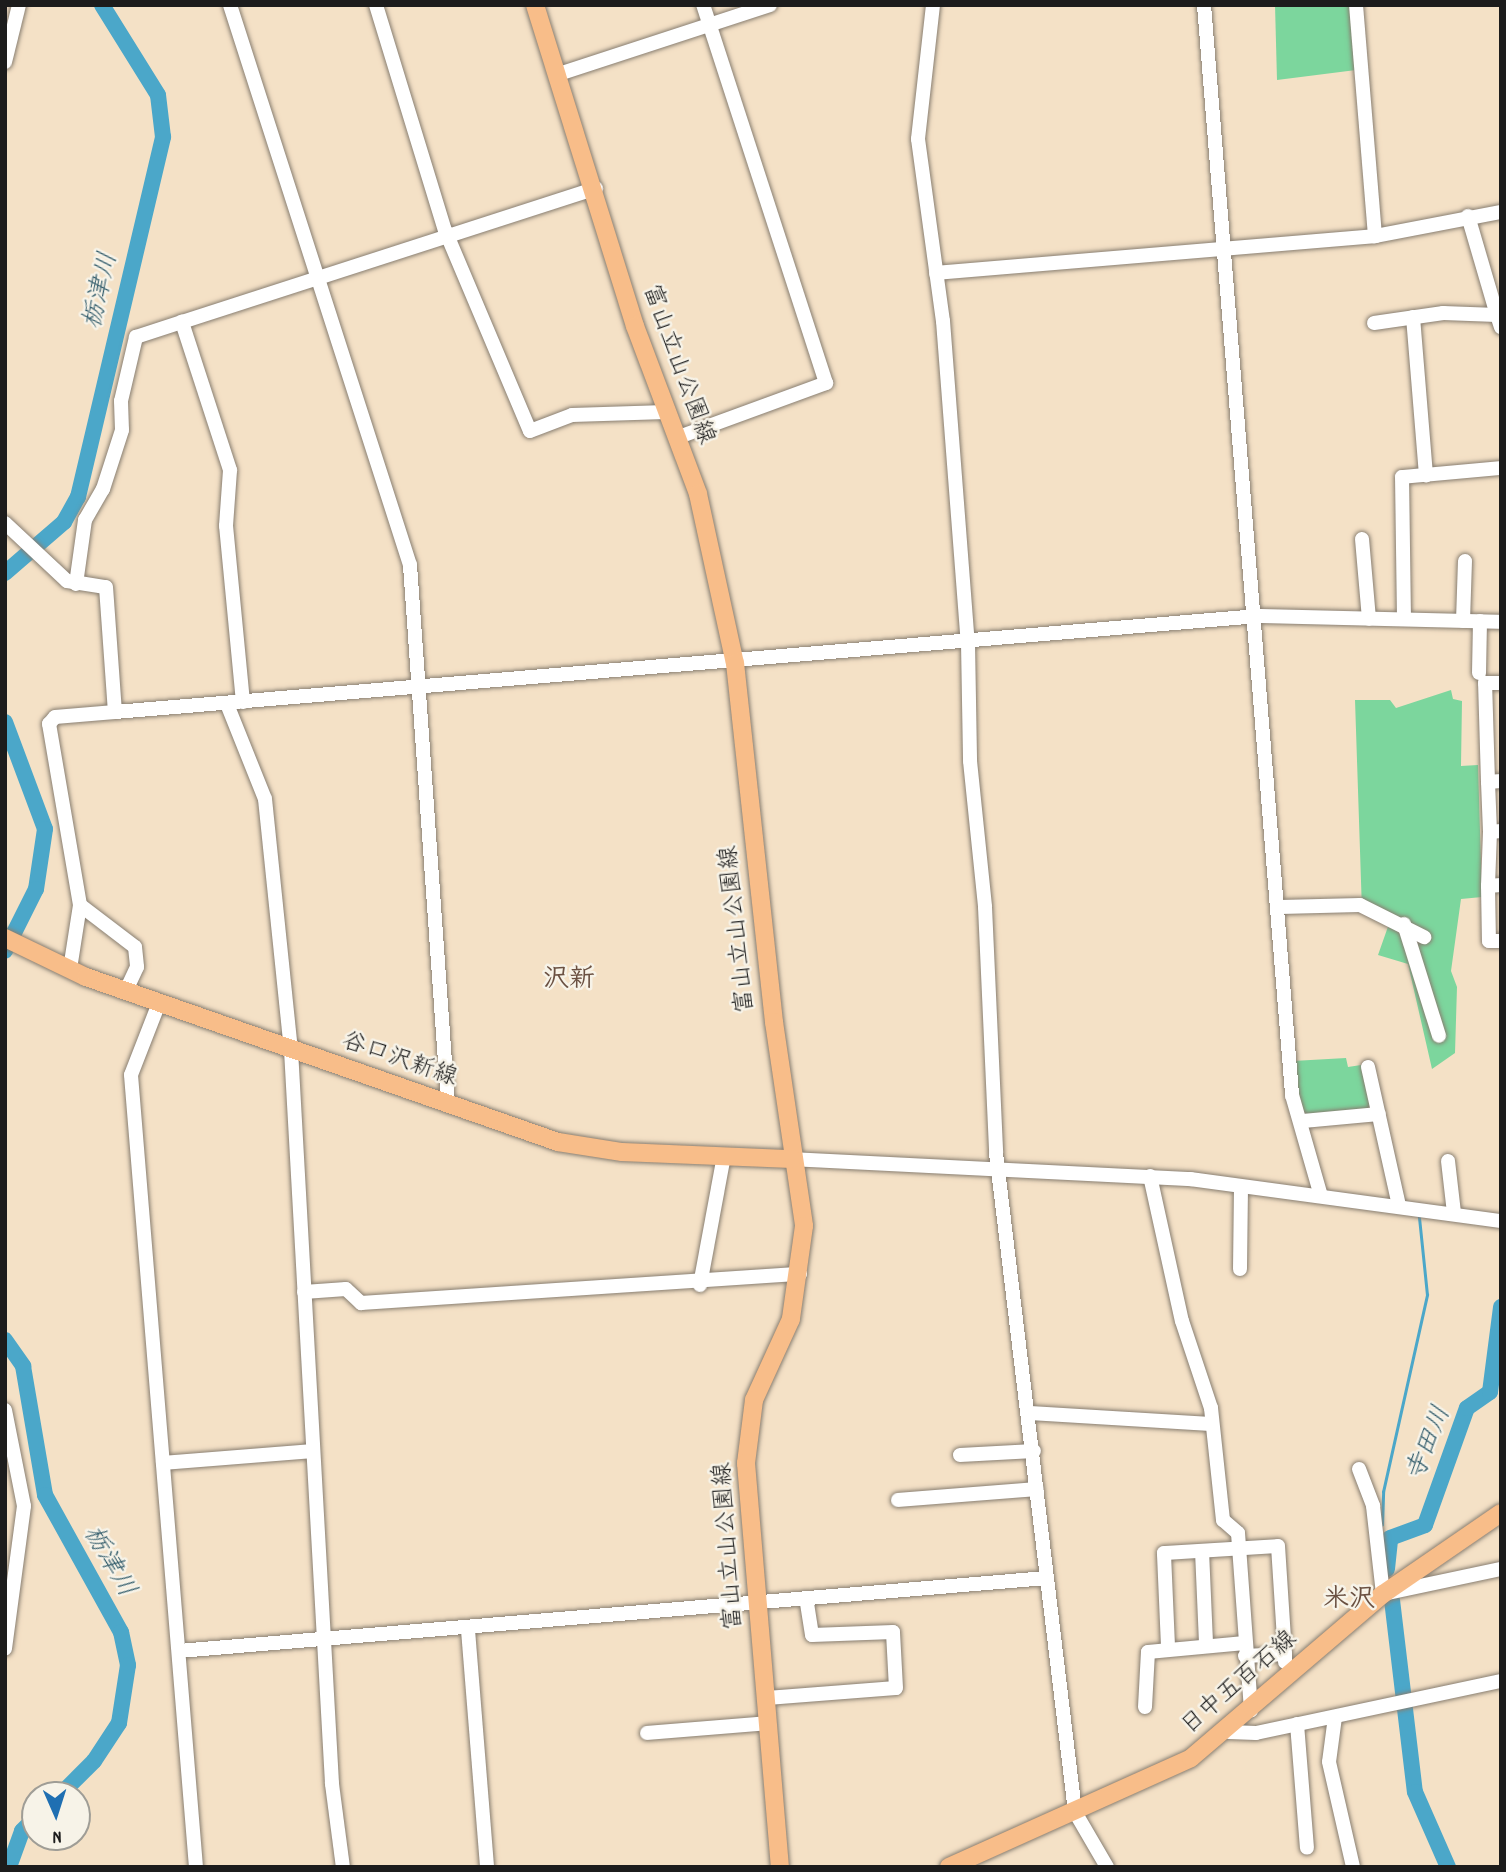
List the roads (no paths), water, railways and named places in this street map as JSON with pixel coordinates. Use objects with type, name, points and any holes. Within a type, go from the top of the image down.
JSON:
[{"type":"main road","name":"富山立山公園線","points":[[534,5],[559,74],[666,412],[717,562],[735,663],[792,1159],[804,1226],[800,1274],[750,1431],[759,1603],[780,1867]]},
{"type":"main road","name":"谷口沢新線","points":[[5,938],[70,969],[159,1003],[448,1104],[589,1149],[792,1159]]},
{"type":"main road","name":"日中五百石線","points":[[949,1867],[1170,1770],[1229,1732],[1287,1677],[1383,1594],[1501,1513]]},
{"type":"street","points":[[5,62],[19,5]]},
{"type":"street","points":[[230,5],[410,565],[448,1104]]},
{"type":"street","points":[[376,5],[448,235],[530,431],[572,415],[666,412]]},
{"type":"street","points":[[676,438],[826,383],[703,5]]},
{"type":"street","points":[[559,74],[771,5]]},
{"type":"street","points":[[933,5],[917,122],[936,273],[968,643],[970,761],[998,1167],[1030,1413],[1046,1578],[1075,1812],[1105,1866]]},
{"type":"street","points":[[1204,5],[1258,616],[1292,1094],[1303,1121],[1321,1196]]},
{"type":"street","points":[[1356,5],[1375,236]]},
{"type":"street","points":[[76,584],[85,520],[103,489],[122,430],[121,401],[136,337],[596,188]]},
{"type":"street","points":[[936,273],[1375,236],[1468,216],[1501,212]]},
{"type":"street","points":[[1374,323],[1413,317],[1499,321],[1468,216]]},
{"type":"street","points":[[1413,317],[1426,475]]},
{"type":"street","points":[[182,322],[230,470],[226,526],[243,702]]},
{"type":"street","points":[[1404,620],[1402,477],[1501,468]]},
{"type":"street","points":[[5,523],[76,584],[106,587],[115,712]]},
{"type":"street","points":[[1362,539],[1369,619]]},
{"type":"street","points":[[1463,621],[1465,561]]},
{"type":"street","points":[[70,969],[80,905],[49,724],[55,717],[735,663],[1258,616],[1501,622]]},
{"type":"street","points":[[1479,673],[1480,621]]},
{"type":"street","points":[[1501,683],[1485,683],[1494,782],[1495,831],[1489,942],[1501,941]]},
{"type":"street","points":[[227,704],[265,799],[291,1050],[324,1640],[343,1867]]},
{"type":"street","points":[[1280,907],[1344,902],[1404,925],[1424,937]]},
{"type":"street","points":[[80,905],[135,947],[137,967],[126,991]]},
{"type":"street","points":[[1404,925],[1439,1036]]},
{"type":"street","points":[[159,1003],[131,1075],[196,1867]]},
{"type":"street","points":[[1368,1067],[1399,1206]]},
{"type":"street","points":[[1303,1121],[1378,1114]]},
{"type":"street","points":[[700,1285],[724,1156]]},
{"type":"street","points":[[792,1159],[1150,1176],[1501,1221]]},
{"type":"street","points":[[1448,1160],[1454,1213]]},
{"type":"street","points":[[1150,1176],[1211,1424],[1223,1520],[1238,1532],[1251,1711]]},
{"type":"street","points":[[1240,1269],[1241,1186]]},
{"type":"street","points":[[304,1292],[346,1289],[361,1303],[700,1285],[800,1274]]},
{"type":"street","points":[[5,1410],[24,1506],[5,1649]]},
{"type":"street","points":[[1030,1413],[1211,1424]]},
{"type":"street","points":[[163,1463],[313,1451]]},
{"type":"street","points":[[960,1455],[1034,1451]]},
{"type":"street","points":[[1359,1469],[1373,1506],[1383,1594],[1501,1569]]},
{"type":"street","points":[[898,1500],[1038,1489]]},
{"type":"street","points":[[1168,1646],[1164,1553],[1278,1546],[1287,1677]]},
{"type":"street","points":[[1202,1551],[1206,1644]]},
{"type":"street","points":[[179,1651],[468,1630],[1046,1578]]},
{"type":"street","points":[[766,1698],[896,1688],[893,1632],[812,1634],[806,1599]]},
{"type":"street","points":[[468,1630],[487,1867]]},
{"type":"street","points":[[1146,1707],[1148,1652],[1168,1646],[1206,1644],[1285,1654]]},
{"type":"street","points":[[1229,1732],[1335,1717],[1501,1681]]},
{"type":"street","points":[[1335,1717],[1329,1762],[1353,1867]]},
{"type":"street","points":[[647,1733],[769,1723]]},
{"type":"street","points":[[1297,1724],[1307,1848]]},
{"type":"waterway","name":"栃津川","points":[[5,573],[64,522],[78,497],[163,137],[158,95],[102,5]]},
{"type":"waterway","name":"栃津川","points":[[5,722],[45,829],[36,889],[5,951]]},
{"type":"waterway","points":[[1382,1525],[1383,1492],[1427,1295],[1419,1217]]},
{"type":"waterway","name":"寺田川","points":[[1387,1569],[1390,1538],[1425,1525],[1467,1408],[1490,1392],[1501,1307]]},
{"type":"waterway","name":"栃津川","points":[[5,1340],[23,1366],[45,1495],[121,1632],[128,1665],[119,1723],[94,1761],[74,1781]]},
{"type":"waterway","name":"寺田川","points":[[1392,1600],[1415,1792],[1448,1867]]},
{"type":"waterway","name":"栃津川","points":[[9,1867],[21,1834]]},
{"type":"district","name":"沢新","points":[[569,981]]},
{"type":"district","name":"米沢","points":[[1349,1601]]}]
